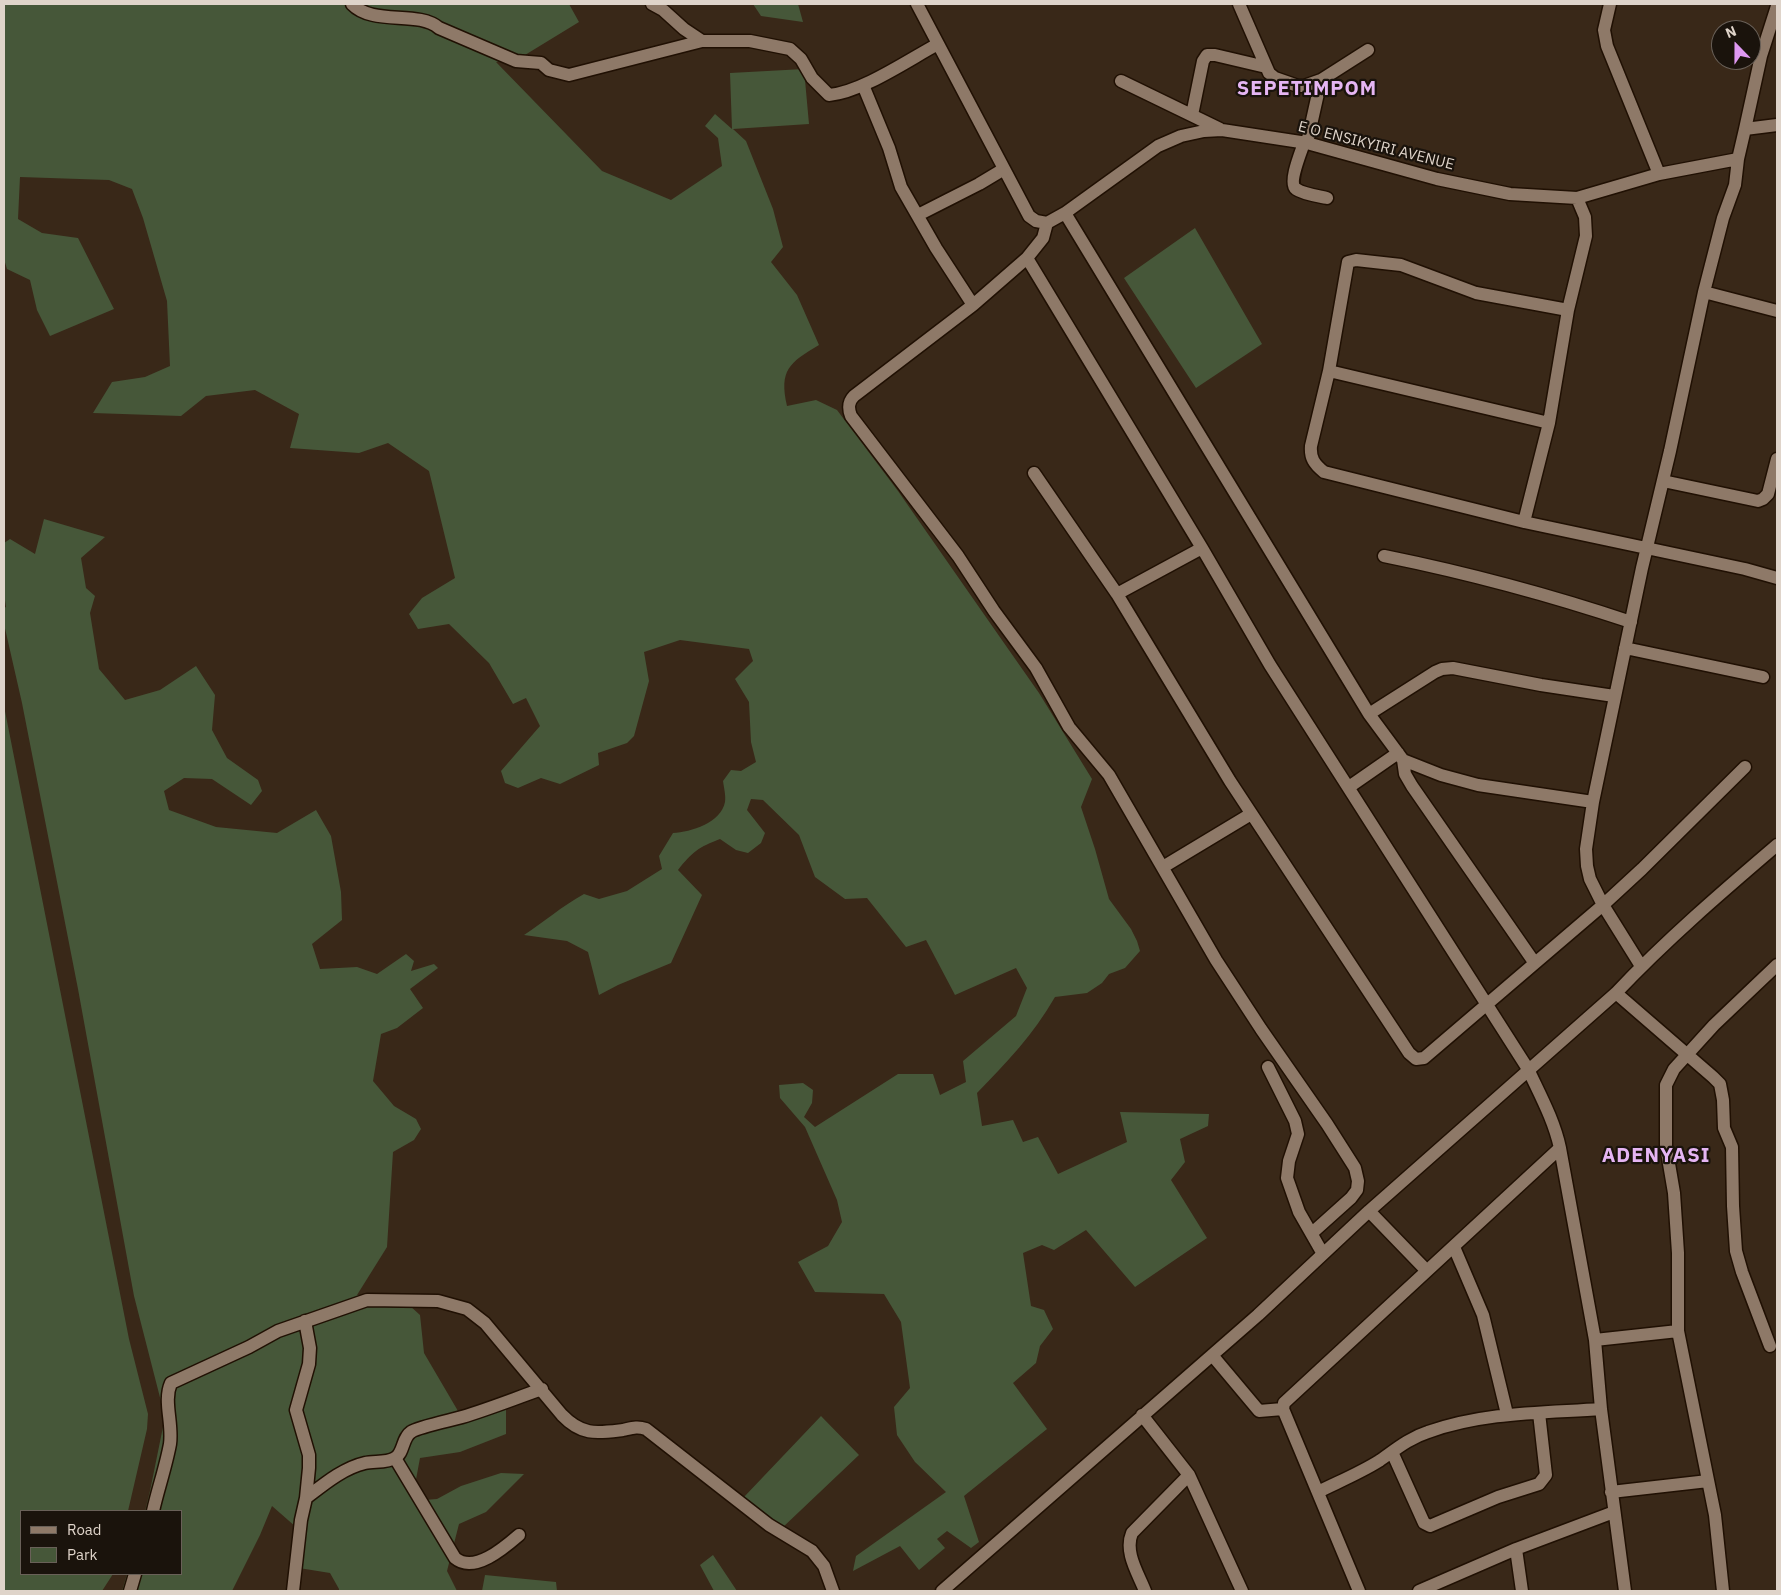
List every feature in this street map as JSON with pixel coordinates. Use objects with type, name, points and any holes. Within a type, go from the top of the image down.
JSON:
[{"type":"street","points":[[352,4],[376,15],[431,21],[439,28],[516,60],[541,63],[549,70],[569,75],[702,41],[750,41],[790,49],[801,59],[812,78],[830,94],[840,94],[855,89],[938,44]]},
{"type":"street","points":[[652,4],[702,41]]},
{"type":"street","points":[[917,4],[1029,216],[1036,221],[1047,223],[1043,238],[1027,258],[973,305],[854,396],[850,400],[849,410],[851,416],[958,556],[994,611],[1036,668],[1068,727],[1109,775],[1216,960],[1266,1036],[1328,1124],[1354,1168],[1358,1181],[1357,1190],[1351,1198],[1312,1233]]},
{"type":"street","points":[[1239,4],[1266,67],[1275,78],[1298,86],[1311,85],[1368,50]]},
{"type":"street","points":[[1610,4],[1604,30],[1607,46],[1659,174]]},
{"type":"street","points":[[1641,966],[1590,879],[1586,866],[1586,849],[1593,802],[1614,696],[1704,292],[1735,185],[1738,159],[1761,56],[1777,6]]},
{"type":"street","points":[[1192,115],[1203,61],[1207,55],[1215,55],[1266,67]]},
{"type":"street","points":[[1321,80],[1306,143],[1292,184],[1298,190],[1327,198]]},
{"type":"street","points":[[1121,81],[1222,130]]},
{"type":"street","points":[[863,85],[889,148],[901,188],[973,305]]},
{"type":"street","points":[[1745,129],[1777,125]]},
{"type":"street","name":"E O ENSIKYIRI AVENUE","points":[[1047,223],[1065,213],[1158,146],[1181,136],[1204,131],[1222,130],[1306,143],[1438,179],[1510,194],[1577,198],[1659,174],[1738,159]]},
{"type":"street","points":[[918,215],[1004,169]]},
{"type":"street","points":[[1524,522],[1549,423],[1568,310],[1586,236],[1585,217],[1577,198]]},
{"type":"street","points":[[1065,213],[1369,714],[1400,756],[1405,774],[1412,786],[1534,962]]},
{"type":"street","points":[[1027,258],[1202,548],[1270,665],[1528,1069],[1554,1124],[1595,1340],[1601,1409],[1624,1591]]},
{"type":"street","points":[[1568,310],[1476,293],[1401,265],[1356,260],[1348,262],[1346,284],[1329,371],[1311,446],[1310,454],[1316,466],[1324,472],[1524,522],[1745,569],[1777,578]]},
{"type":"street","points":[[1704,292],[1777,311]]},
{"type":"street","points":[[1329,371],[1549,423]]},
{"type":"street","points":[[1663,480],[1758,501],[1763,500],[1768,494],[1777,459]]},
{"type":"street","points":[[1034,473],[1117,594],[1251,814],[1409,1053],[1416,1059],[1424,1058],[1603,904],[1642,869],[1745,767]]},
{"type":"street","points":[[1117,594],[1202,548]]},
{"type":"street","points":[[1384,556],[1503,584],[1631,622]]},
{"type":"street","points":[[1625,648],[1763,677]]},
{"type":"street","points":[[1369,714],[1435,672],[1453,668],[1541,685],[1614,696]]},
{"type":"street","points":[[1349,787],[1400,756]]},
{"type":"street","points":[[1400,756],[1441,775],[1478,785],[1593,802]]},
{"type":"street","points":[[1163,867],[1251,814]]},
{"type":"street","points":[[942,1591],[1258,1315],[1369,1211],[1616,993],[1641,966],[1777,845]]},
{"type":"street","points":[[1723,1591],[1715,1515],[1678,1331],[1678,1253],[1674,1193],[1666,1146],[1666,1084],[1674,1069],[1714,1025],[1777,965]]},
{"type":"street","points":[[1616,993],[1720,1084],[1723,1100],[1724,1128],[1732,1147],[1736,1251],[1770,1346]]},
{"type":"street","points":[[1268,1067],[1295,1121],[1298,1134],[1289,1161],[1287,1178],[1300,1212],[1323,1254]]},
{"type":"street","points":[[1359,1591],[1283,1409],[1284,1403],[1560,1148]]},
{"type":"street","points":[[1369,1211],[1427,1272]]},
{"type":"street","points":[[1454,1247],[1483,1315],[1507,1414]]},
{"type":"street","points":[[153,1510],[170,1444],[171,1425],[167,1391],[171,1383],[278,1331],[305,1320],[367,1300],[438,1301],[467,1309],[485,1323],[569,1423],[588,1432],[601,1433],[637,1426],[646,1429],[769,1525],[812,1550],[824,1566],[833,1591]]},
{"type":"street","points":[[293,1591],[301,1520],[310,1468],[309,1455],[296,1410],[309,1364],[310,1348],[305,1320]]},
{"type":"street","points":[[1595,1340],[1678,1331]]},
{"type":"street","points":[[1212,1355],[1259,1411],[1283,1409]]},
{"type":"street","points":[[306,1498],[325,1483],[353,1467],[364,1463],[395,1458],[399,1455],[404,1440],[411,1432],[465,1416],[542,1389]]},
{"type":"street","points":[[1318,1492],[1378,1462],[1407,1441],[1428,1432],[1463,1422],[1507,1414],[1601,1409]]},
{"type":"street","points":[[1392,1452],[1424,1522],[1430,1526],[1498,1497],[1539,1484],[1544,1479],[1546,1475],[1539,1413]]},
{"type":"street","points":[[1142,1415],[1189,1475],[1242,1591]]},
{"type":"street","points":[[395,1458],[455,1558],[460,1563],[469,1564],[496,1554],[519,1535]]},
{"type":"street","points":[[1145,1591],[1129,1551],[1128,1542],[1132,1533],[1189,1475]]},
{"type":"street","points":[[1612,1492],[1708,1481]]},
{"type":"street","points":[[1419,1591],[1516,1549],[1614,1512]]},
{"type":"street","points":[[1516,1549],[1522,1591]]},
{"type":"street","points":[[130,1591],[135,1575]]},
{"type":"green space","points":[[4,4],[569,4],[579,22],[525,55],[496,62],[602,171],[671,200],[722,166],[718,138],[705,126],[715,114],[732,129],[730,73],[804,69],[809,124],[733,129],[746,141],[773,209],[783,247],[771,262],[797,295],[819,345],[800,357],[789,369],[784,384],[787,406],[816,400],[837,410],[898,491],[1039,693],[1092,779],[1081,807],[1109,899],[1131,929],[1140,951],[1125,968],[1109,974],[1102,983],[1087,993],[1055,997],[1029,1036],[977,1093],[982,1126],[1013,1120],[1023,1142],[1038,1137],[1058,1174],[1127,1142],[1120,1112],[1209,1114],[1208,1126],[1180,1139],[1185,1162],[1171,1180],[1207,1238],[1135,1287],[1086,1230],[1054,1250],[1042,1245],[1023,1253],[1031,1306],[1044,1310],[1053,1329],[1040,1346],[1036,1363],[1013,1383],[1047,1429],[964,1496],[979,1542],[971,1548],[947,1531],[937,1539],[945,1548],[919,1570],[900,1546],[853,1571],[856,1556],[946,1492],[915,1462],[897,1435],[894,1407],[910,1388],[901,1322],[884,1294],[815,1292],[798,1262],[828,1246],[842,1222],[837,1200],[805,1127],[780,1098],[779,1085],[803,1083],[813,1090],[812,1103],[804,1117],[815,1127],[898,1074],[933,1074],[940,1095],[966,1082],[963,1061],[1016,1016],[1027,988],[1016,968],[955,995],[926,940],[906,947],[867,898],[845,899],[815,877],[799,835],[763,800],[751,799],[747,810],[765,833],[761,843],[748,853],[736,850],[720,839],[696,851],[678,870],[702,895],[671,963],[599,995],[588,952],[567,941],[524,935],[584,894],[599,899],[627,891],[662,869],[659,856],[673,833],[688,831],[704,825],[718,816],[725,802],[723,781],[731,770],[741,771],[756,762],[751,742],[749,702],[735,679],[753,661],[749,649],[680,640],[644,652],[649,681],[634,736],[627,743],[598,753],[599,765],[560,784],[541,778],[518,788],[505,783],[501,771],[540,726],[526,698],[513,704],[489,663],[449,624],[418,629],[409,614],[422,598],[455,578],[429,471],[388,443],[359,453],[290,448],[299,414],[255,390],[206,396],[181,416],[93,413],[112,382],[145,377],[170,366],[167,301],[143,218],[132,189],[109,180],[20,177],[18,219],[42,233],[78,238],[114,309],[50,336],[37,310],[30,280],[7,269],[4,259]]},
{"type":"green space","points":[[753,4],[798,4],[803,22],[761,16]]},
{"type":"green space","points":[[1195,228],[1262,344],[1196,388],[1124,278]]},
{"type":"green space","points":[[44,519],[105,537],[81,558],[86,588],[95,596],[90,613],[99,669],[125,700],[160,690],[196,666],[215,695],[212,730],[227,758],[258,780],[262,791],[251,805],[212,779],[184,778],[164,791],[169,810],[216,827],[277,833],[316,810],[331,836],[341,892],[342,920],[312,944],[320,969],[357,967],[377,974],[406,954],[414,961],[411,971],[434,964],[438,968],[410,989],[423,1008],[397,1028],[381,1034],[373,1081],[394,1106],[416,1119],[421,1129],[414,1140],[393,1152],[387,1247],[357,1295],[398,1295],[420,1315],[424,1353],[458,1411],[506,1409],[506,1434],[460,1452],[420,1458],[412,1501],[437,1499],[461,1486],[501,1473],[524,1474],[486,1512],[459,1524],[447,1571],[457,1591],[339,1591],[330,1573],[299,1568],[304,1534],[272,1506],[232,1591],[122,1591],[127,1575],[182,1575],[182,1510],[145,1510],[165,1417],[134,1296],[78,989],[22,703],[4,624],[4,608],[6,607],[4,594],[4,543],[10,539],[35,554]]},
{"type":"green space","points":[[4,706],[129,1339],[148,1414],[147,1429],[128,1510],[20,1510],[20,1575],[112,1575],[102,1591],[4,1591]]},
{"type":"green space","points":[[821,1416],[859,1455],[781,1529],[744,1497]]},
{"type":"green space","points":[[713,1555],[737,1591],[714,1591],[700,1565]]},
{"type":"green space","points":[[485,1575],[556,1582],[557,1591],[482,1591]]},
{"type":"district","name":"SEPETIMPOM","points":[[1307,89]]},
{"type":"district","name":"ADENYASI","points":[[1656,1156]]}]
